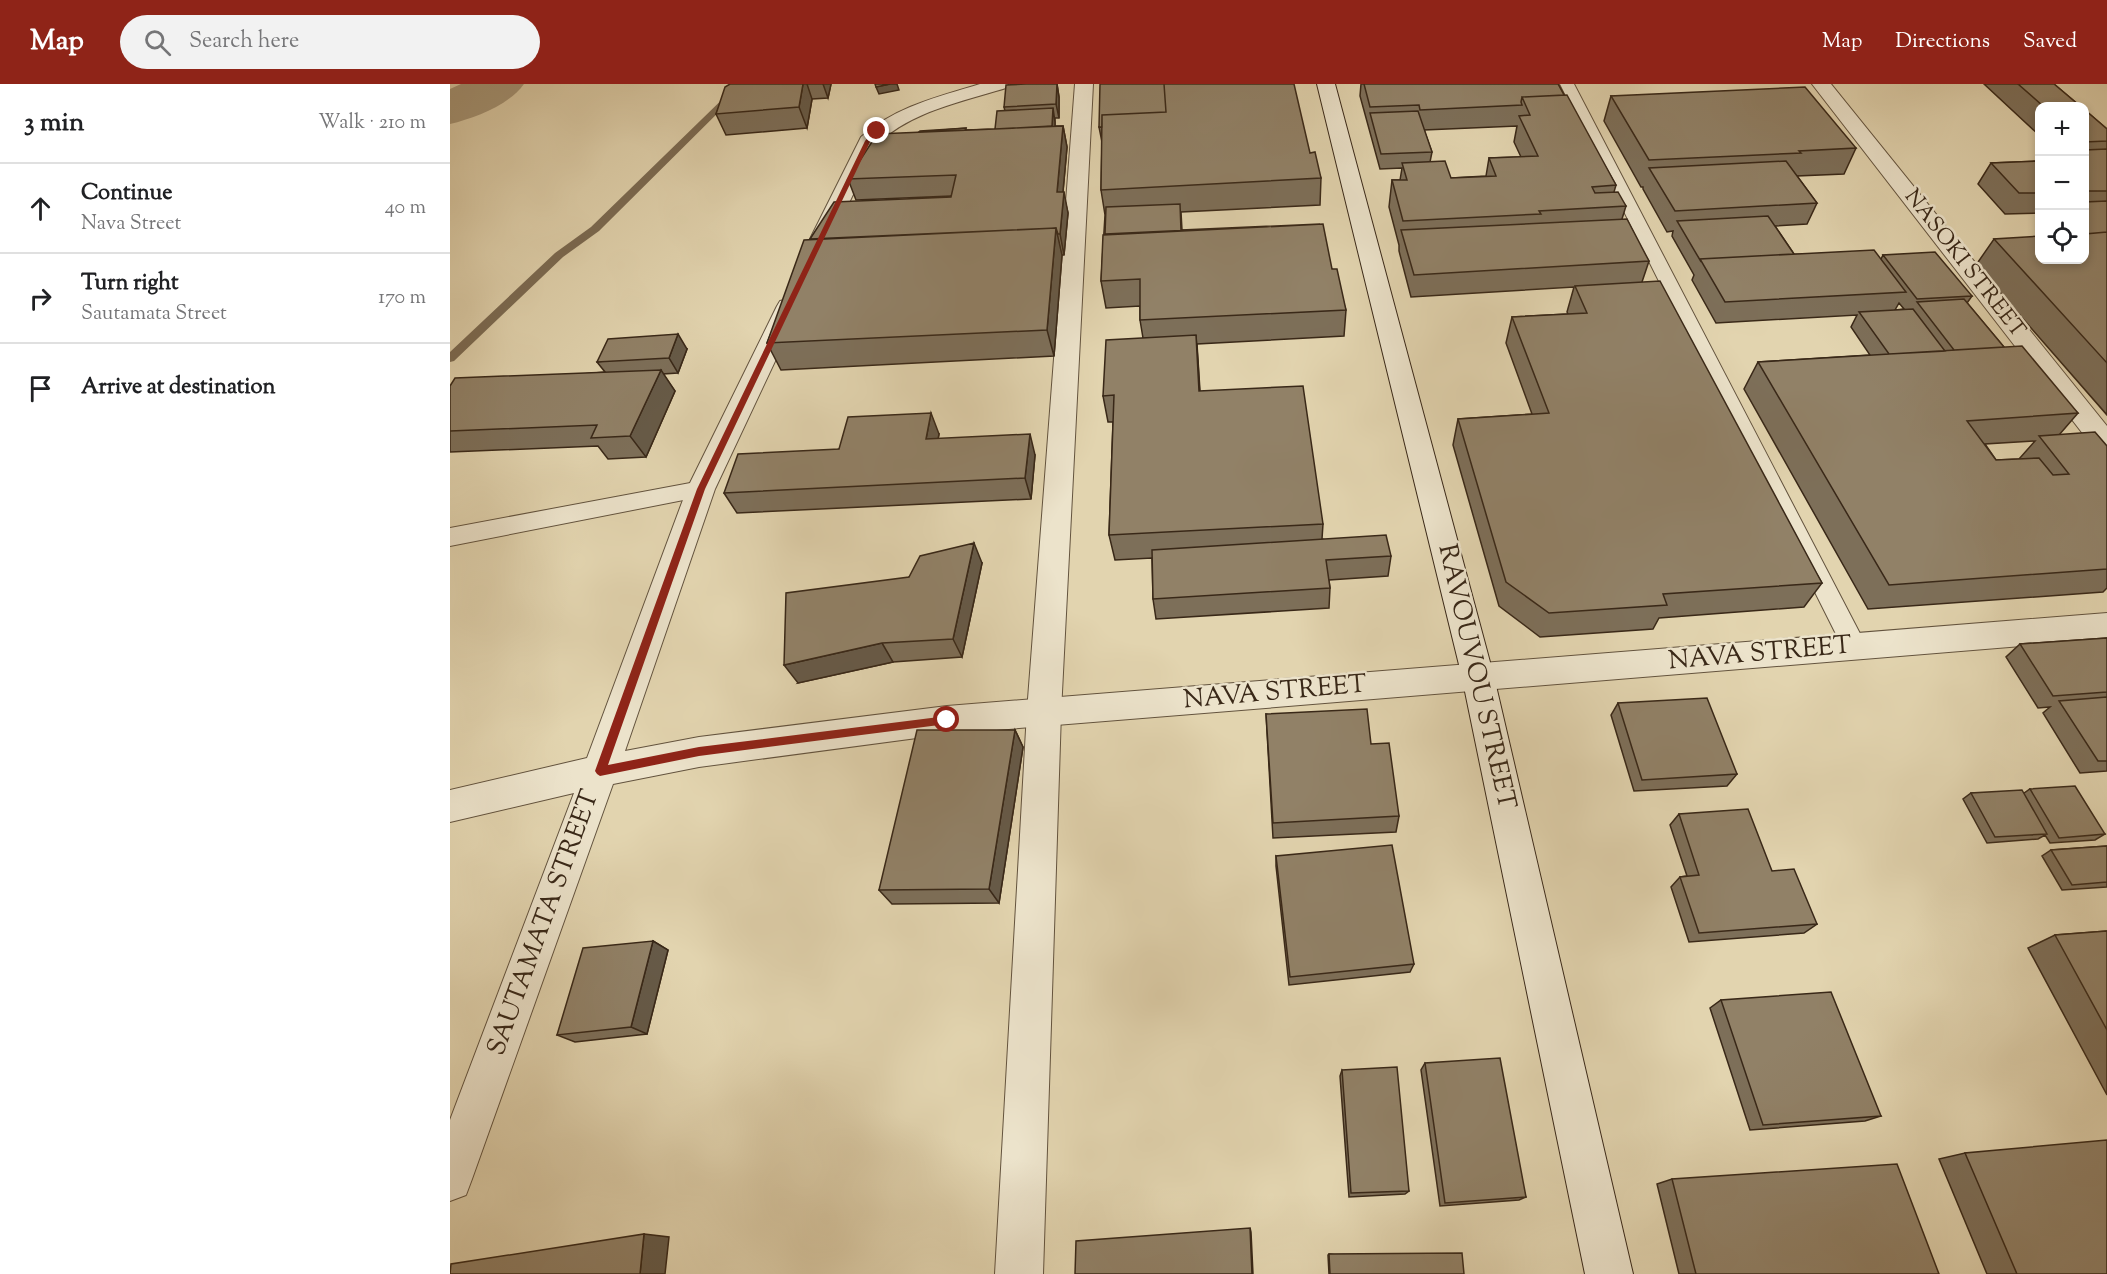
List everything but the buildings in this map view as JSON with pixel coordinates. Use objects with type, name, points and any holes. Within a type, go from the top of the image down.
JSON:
[{"type":"street","name":"SAUTAMATA STREET","points":[[450,1179],[701,489],[868,141],[877,131],[903,116],[999,84]]},
{"type":"street","points":[[1019,1274],[1044,712],[1084,84]]},
{"type":"street","name":"RAVOUVOU STREET","points":[[1326,84],[1478,677],[1609,1274]]},
{"type":"street","name":"NASOKI STREET","points":[[1821,84],[2107,445]]},
{"type":"street","name":"NAVA STREET","points":[[450,806],[600,771],[699,752],[947,720],[2107,626]]},
{"type":"lane","points":[[1567,84],[1854,646]]},
{"type":"lane","points":[[450,537],[701,489]]},
{"type":"waterway","points":[[450,109],[499,84]]},
{"type":"waterway","points":[[450,358],[559,255],[595,229],[743,84]]},
{"type":"route","points":[[877,131],[868,141],[701,489],[600,771],[699,752],[947,720]]}]
